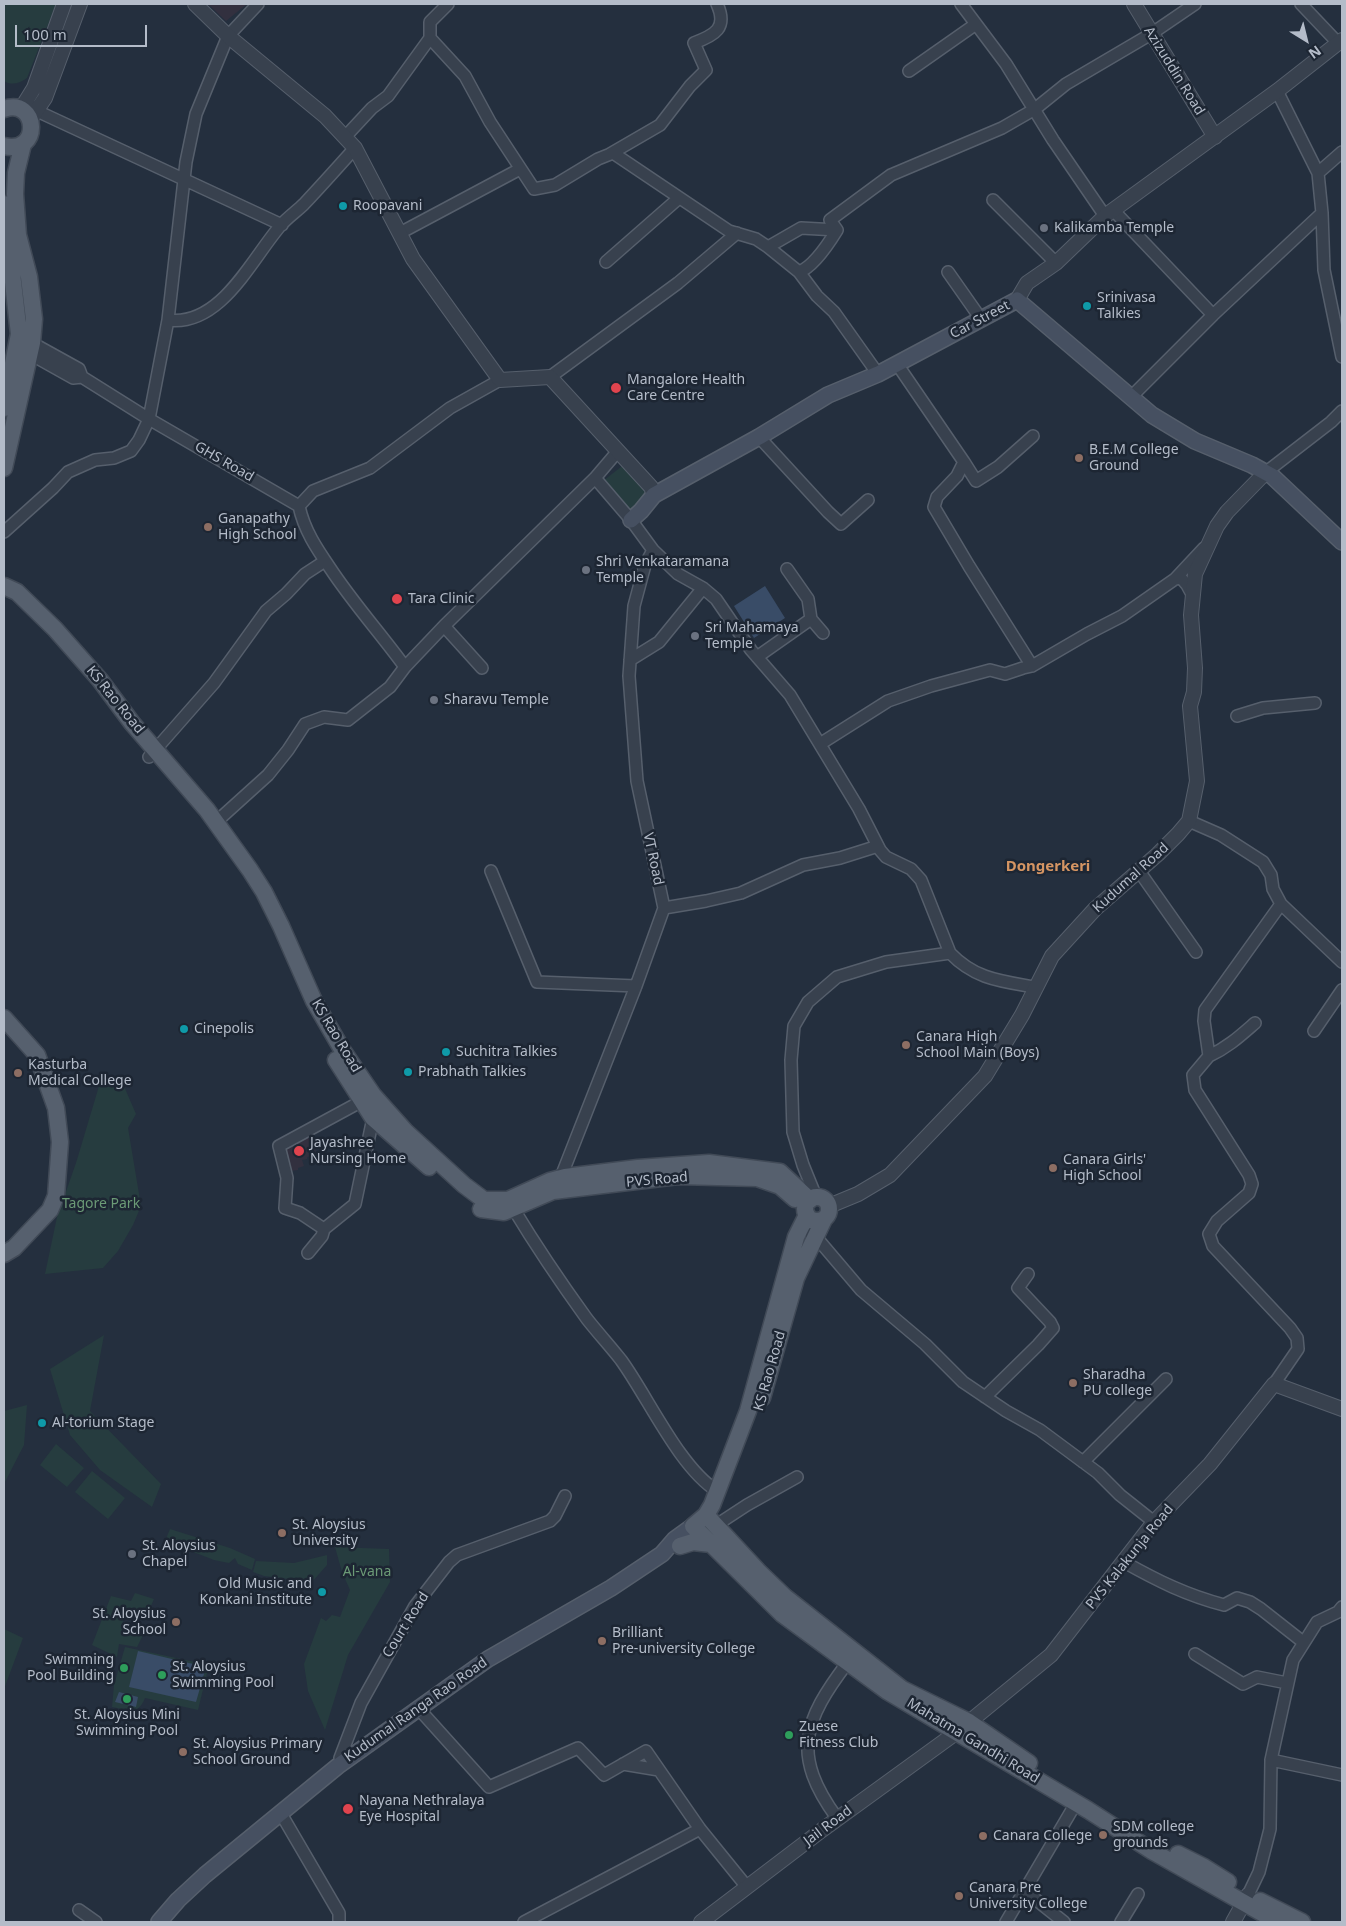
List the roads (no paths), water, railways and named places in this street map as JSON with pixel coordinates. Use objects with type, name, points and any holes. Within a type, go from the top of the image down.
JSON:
[{"type":"main road","points":[[4,408],[26,348],[34,319],[29,277],[18,235],[15,194],[16,173],[23,144],[31,133],[19,109]]},
{"type":"main road","points":[[4,146],[16,147],[23,144]]},
{"type":"main road","points":[[4,204],[19,334],[26,348],[4,468]]},
{"type":"main road","points":[[1017,300],[1152,415],[1178,432],[1265,473],[1280,483],[1342,542]]},
{"type":"main road","name":"Car Street","points":[[654,495],[759,437],[828,395],[878,374],[1017,300]]},
{"type":"main road","points":[[631,520],[642,511],[654,495]]},
{"type":"main road","name":"KS Rao Road","points":[[4,586],[17,592],[55,630],[100,680],[152,754],[216,822],[264,892],[314,1001],[343,1051],[373,1095],[379,1113],[406,1132],[464,1186],[484,1200],[508,1200],[559,1184]]},
{"type":"main road","points":[[4,596],[10,598],[42,627],[152,754],[235,856],[265,911],[337,1062],[362,1101],[379,1113],[468,1200],[482,1209],[508,1210]]},
{"type":"main road","points":[[4,1018],[37,1055],[56,1108],[60,1142],[56,1196],[50,1210],[14,1248],[4,1254]]},
{"type":"main road","name":"PVS Road","points":[[508,1210],[559,1184],[678,1176],[757,1178],[780,1186],[813,1211]]},
{"type":"main road","name":"KS Rao Road","points":[[712,1527],[712,1505],[753,1428],[796,1278],[816,1237],[813,1211]]},
{"type":"main road","name":"KS Rao Road","points":[[725,1483],[748,1411],[796,1237],[813,1211]]},
{"type":"main road","points":[[662,1554],[693,1542],[712,1527]]},
{"type":"main road","name":"Kudumal Ranga Rao Road","points":[[160,1922],[178,1900],[198,1881],[335,1764],[488,1659],[611,1588],[662,1554],[675,1540],[712,1527]]},
{"type":"main road","name":"Mahatma Gandhi Road","points":[[712,1527],[782,1614],[887,1691],[963,1727],[1016,1755],[1112,1812],[1156,1843],[1204,1867],[1278,1922]]},
{"type":"main road","name":"Mahatma Gandhi Road","points":[[712,1527],[784,1597],[902,1689],[1152,1851],[1246,1899],[1302,1922]]},
{"type":"street","points":[[19,109],[34,88],[64,4]]},
{"type":"street","points":[[19,109],[44,98],[80,4]]},
{"type":"street","points":[[195,4],[228,36],[325,116],[355,148],[413,259],[500,380]]},
{"type":"street","points":[[4,532],[68,472],[95,460],[114,458],[131,451],[149,419],[168,320],[186,162],[196,114],[228,36],[258,4]]},
{"type":"street","points":[[345,137],[372,108],[388,96],[430,38],[430,22],[448,4]]},
{"type":"street","points":[[430,38],[464,76],[490,122],[534,190],[555,186],[598,159],[660,125],[690,86],[706,70],[694,43],[712,36],[719,28],[721,13],[717,4]]},
{"type":"street","points":[[961,4],[1006,64],[1053,140],[1109,213],[1213,315]]},
{"type":"street","name":"Azizuddin Road","points":[[1134,4],[1215,137]]},
{"type":"street","points":[[838,230],[830,220],[890,174],[1002,128],[1035,109],[1066,84],[1151,34],[1196,4]]},
{"type":"street","points":[[1301,4],[1341,42]]},
{"type":"street","points":[[909,71],[976,24]]},
{"type":"street","name":"Car Street","points":[[1017,300],[1027,283],[1056,263],[1109,213],[1215,137],[1341,42]]},
{"type":"street","points":[[1277,91],[1318,173],[1322,213],[1324,270],[1342,357]]},
{"type":"street","points":[[19,109],[185,180],[282,225]]},
{"type":"street","points":[[168,320],[178,322],[200,316],[222,299],[245,275],[282,225],[355,148]]},
{"type":"street","points":[[1318,173],[1342,152]]},
{"type":"street","points":[[610,154],[613,153],[732,234],[756,239],[799,272],[817,296],[834,312],[878,374]]},
{"type":"street","points":[[400,233],[520,169]]},
{"type":"street","points":[[606,262],[679,198]]},
{"type":"street","points":[[993,200],[1056,263]]},
{"type":"street","points":[[1130,398],[1213,315],[1322,213]]},
{"type":"street","points":[[768,247],[801,228],[838,230]]},
{"type":"street","points":[[799,272],[804,270],[824,251],[838,230]]},
{"type":"street","points":[[405,668],[348,596],[315,547],[301,517],[299,506],[313,491],[370,468],[450,408],[500,380],[550,377],[678,282],[732,234]]},
{"type":"street","points":[[948,272],[981,319]]},
{"type":"street","name":"GHS Road","points":[[26,348],[79,369],[82,377],[149,419],[299,506]]},
{"type":"street","points":[[897,364],[976,481],[998,467],[1033,436]]},
{"type":"street","points":[[550,377],[651,487],[654,495]]},
{"type":"street","points":[[1265,473],[1331,422],[1342,411]]},
{"type":"street","points":[[759,437],[841,524],[868,500]]},
{"type":"street","points":[[216,822],[268,775],[288,750],[305,724],[324,717],[348,720],[390,687],[444,626],[595,478],[618,452]]},
{"type":"street","points":[[964,462],[957,476],[936,497],[934,507],[968,566],[1032,666]]},
{"type":"street","name":"Kudumal Road","points":[[813,1211],[858,1194],[890,1175],[985,1076],[1022,1015],[1034,987],[1052,956],[1095,909],[1178,834],[1188,821],[1197,781],[1196,756],[1190,717],[1195,668],[1191,615],[1195,574],[1217,526],[1227,512],[1265,473]]},
{"type":"street","points":[[595,478],[631,520],[653,550],[678,574],[703,588],[716,599],[757,657],[790,696],[860,809],[878,846],[886,857],[911,869],[921,880],[950,953],[960,963],[989,979],[1034,987]]},
{"type":"street","points":[[820,744],[888,701],[931,686],[990,670],[1005,674],[1032,666],[1122,616],[1174,579],[1207,545]]},
{"type":"street","name":"VT Road","points":[[653,550],[645,565],[634,606],[629,676],[637,781],[664,908]]},
{"type":"street","points":[[152,754],[214,683],[266,610],[286,594],[305,574],[325,560]]},
{"type":"street","points":[[786,569],[808,599],[811,619],[823,633]]},
{"type":"street","points":[[1174,579],[1181,578],[1193,596]]},
{"type":"street","points":[[630,660],[659,642],[703,588]]},
{"type":"street","points":[[757,657],[811,619]]},
{"type":"street","points":[[444,626],[482,668]]},
{"type":"street","points":[[1237,716],[1263,708],[1315,703]]},
{"type":"street","points":[[1188,821],[1221,835],[1263,862],[1271,875],[1273,889],[1281,904],[1342,962]]},
{"type":"street","points":[[559,1184],[636,986],[664,908],[706,902],[741,893],[803,865],[840,858],[878,846]]},
{"type":"street","points":[[1139,870],[1196,952]]},
{"type":"street","points":[[491,871],[537,982],[548,984],[636,986]]},
{"type":"street","points":[[1255,1023],[1221,1051],[1209,1056],[1204,1021],[1205,1010],[1281,904]]},
{"type":"street","points":[[813,1211],[803,1165],[793,1132],[791,1060],[794,1026],[808,1002],[837,977],[886,962],[950,953]]},
{"type":"street","points":[[1314,1032],[1342,990]]},
{"type":"street","name":"PVS Kalakunja Road","points":[[963,1727],[1051,1655],[1154,1522],[1210,1464],[1274,1384],[1298,1349],[1298,1338],[1213,1246],[1209,1234],[1217,1221],[1249,1193],[1252,1184],[1249,1174],[1195,1090],[1193,1075],[1209,1056]]},
{"type":"street","points":[[324,1229],[300,1213],[285,1208],[287,1178],[279,1146],[362,1101]]},
{"type":"street","points":[[308,1253],[322,1236],[324,1229],[355,1204],[379,1113]]},
{"type":"street","points":[[508,1210],[588,1320],[621,1360],[680,1453],[707,1485],[725,1483]]},
{"type":"street","points":[[816,1237],[861,1290],[925,1344],[963,1382],[1040,1430],[1098,1473],[1120,1495],[1154,1522]]},
{"type":"street","points":[[985,1397],[1053,1328],[1050,1322],[1018,1288],[1028,1274]]},
{"type":"street","points":[[1083,1462],[1166,1380]]},
{"type":"street","points":[[1274,1384],[1342,1409]]},
{"type":"street","points":[[712,1527],[797,1477]]},
{"type":"street","name":"Court Road","points":[[335,1764],[340,1758],[361,1703],[415,1606],[449,1562],[457,1555],[550,1521],[555,1516],[565,1496]]},
{"type":"street","points":[[1124,1562],[1164,1585],[1193,1596],[1224,1605],[1237,1598],[1250,1602],[1303,1642]]},
{"type":"street","points":[[1233,1922],[1259,1872],[1270,1829],[1271,1760],[1293,1660],[1317,1622],[1338,1612],[1342,1607]]},
{"type":"street","points":[[1195,1654],[1243,1684],[1257,1677],[1287,1683]]},
{"type":"street","points":[[837,1818],[816,1784],[807,1755],[807,1741],[813,1717],[825,1691],[848,1662]]},
{"type":"street","points":[[418,1708],[489,1787],[578,1748],[604,1775],[646,1752],[700,1830],[747,1887]]},
{"type":"street","name":"Jail Road","points":[[701,1922],[837,1818],[963,1727]]},
{"type":"street","points":[[1271,1760],[1342,1774]]},
{"type":"street","points":[[1006,1922],[1076,1803]]},
{"type":"street","points":[[280,1812],[339,1913],[339,1922]]},
{"type":"street","points":[[524,1922],[700,1830]]},
{"type":"street","points":[[1025,1891],[1064,1922]]},
{"type":"street","points":[[1121,1922],[1138,1894]]},
{"type":"street","points":[[79,1910],[96,1922]]},
{"type":"water","points":[[765,586],[785,618],[754,638],[734,606]]},
{"type":"water","name":"St. Aloysius Swimming Pool","points":[[138,1651],[206,1667],[196,1702],[129,1687]]},
{"type":"water","name":"St. Aloysius Mini Swimming Pool","points":[[119,1692],[138,1697],[136,1707],[115,1702]]},
{"type":"place","name":"Roopavani","points":[[343,206]]},
{"type":"place","name":"Kalikamba Temple","points":[[1044,228]]},
{"type":"place","name":"Srinivasa Talkies","points":[[1087,306]]},
{"type":"place","name":"Mangalore Health Care Centre","points":[[616,388]]},
{"type":"place","name":"B.E.M College Ground","points":[[1079,458]]},
{"type":"place","name":"Ganapathy High School","points":[[208,527]]},
{"type":"place","name":"Shri Venkataramana Temple","points":[[586,570]]},
{"type":"place","name":"Tara Clinic","points":[[397,599]]},
{"type":"place","name":"Sri Mahamaya Temple","points":[[695,636]]},
{"type":"place","name":"Sharavu Temple","points":[[434,700]]},
{"type":"place","name":"Cinepolis","points":[[184,1029]]},
{"type":"place","name":"Canara High School Main (Boys)","points":[[906,1045]]},
{"type":"place","name":"Suchitra Talkies","points":[[446,1052]]},
{"type":"place","name":"Prabhath Talkies","points":[[408,1072]]},
{"type":"place","name":"Kasturba Medical College","points":[[18,1073]]},
{"type":"place","name":"Jayashree Nursing Home","points":[[299,1151]]},
{"type":"place","name":"Canara Girls' High School","points":[[1053,1168]]},
{"type":"place","name":"Sharadha PU college","points":[[1073,1383]]},
{"type":"place","name":"Al-torium Stage","points":[[42,1423]]},
{"type":"place","name":"St. Aloysius University","points":[[282,1533]]},
{"type":"place","name":"St. Aloysius Chapel","points":[[132,1554]]},
{"type":"place","name":"Old Music and Konkani Institute","points":[[322,1592]]},
{"type":"place","name":"St. Aloysius School","points":[[176,1622]]},
{"type":"place","name":"Brilliant Pre-university College","points":[[602,1641]]},
{"type":"place","name":"Swimming Pool Building","points":[[124,1668]]},
{"type":"place","name":"St. Aloysius Swimming Pool","points":[[162,1675]]},
{"type":"place","name":"St. Aloysius Mini Swimming Pool","points":[[127,1699]]},
{"type":"place","name":"Zuese Fitness Club","points":[[789,1735]]},
{"type":"place","name":"St. Aloysius Primary School Ground","points":[[183,1752]]},
{"type":"place","name":"Nayana Nethralaya Eye Hospital","points":[[348,1809]]},
{"type":"place","name":"SDM college grounds","points":[[1103,1835]]},
{"type":"place","name":"Canara College","points":[[983,1836]]},
{"type":"place","name":"Canara Pre University College","points":[[959,1896]]},
{"type":"district","name":"Dongerkeri","points":[[1048,867]]},
{"type":"park label","name":"Tagore Park","points":[[101,1204]]},
{"type":"park label","name":"Al-vana","points":[[367,1572]]}]
